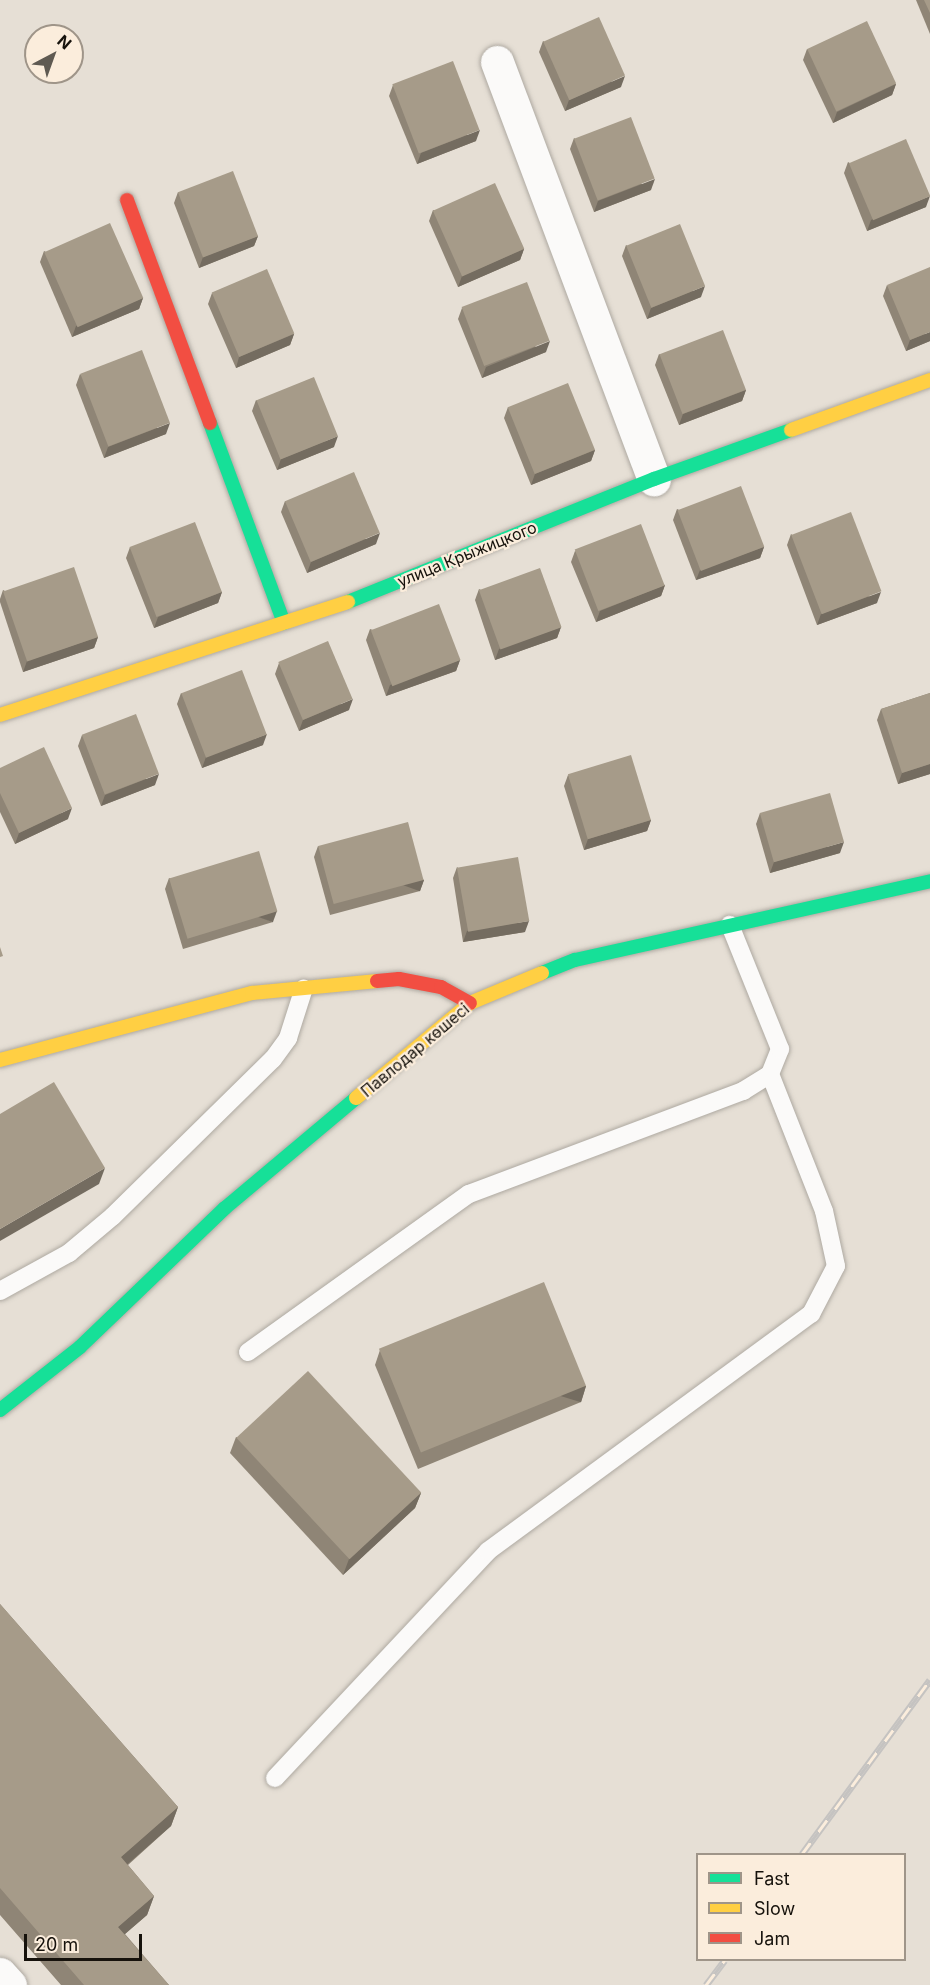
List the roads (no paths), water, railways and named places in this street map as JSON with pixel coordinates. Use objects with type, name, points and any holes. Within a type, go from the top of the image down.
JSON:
[{"type":"street","points":[[496,62],[654,479]]},
{"type":"street","points":[[127,200],[284,622]]},
{"type":"street","name":"улица Крыжицкого","points":[[0,715],[351,601],[654,479],[930,380]]},
{"type":"street","name":"Павлодар көшесі","points":[[0,1410],[80,1347],[225,1208],[470,1003],[575,960],[930,881]]},
{"type":"street","points":[[0,1060],[241,995],[399,979],[441,987],[470,1003]]},
{"type":"street","points":[[0,1974],[10,1985]]},
{"type":"lane","points":[[248,1352],[469,1194],[743,1091],[770,1074],[780,1049],[730,925]]},
{"type":"lane","points":[[0,1291],[69,1253],[113,1216],[273,1059],[288,1038],[304,988]]},
{"type":"lane","points":[[275,1778],[488,1551],[811,1314],[836,1266],[824,1211],[770,1074]]},
{"type":"railway","points":[[803,1853],[930,1680]]},
{"type":"railway","points":[[706,1985],[724,1961]]}]
